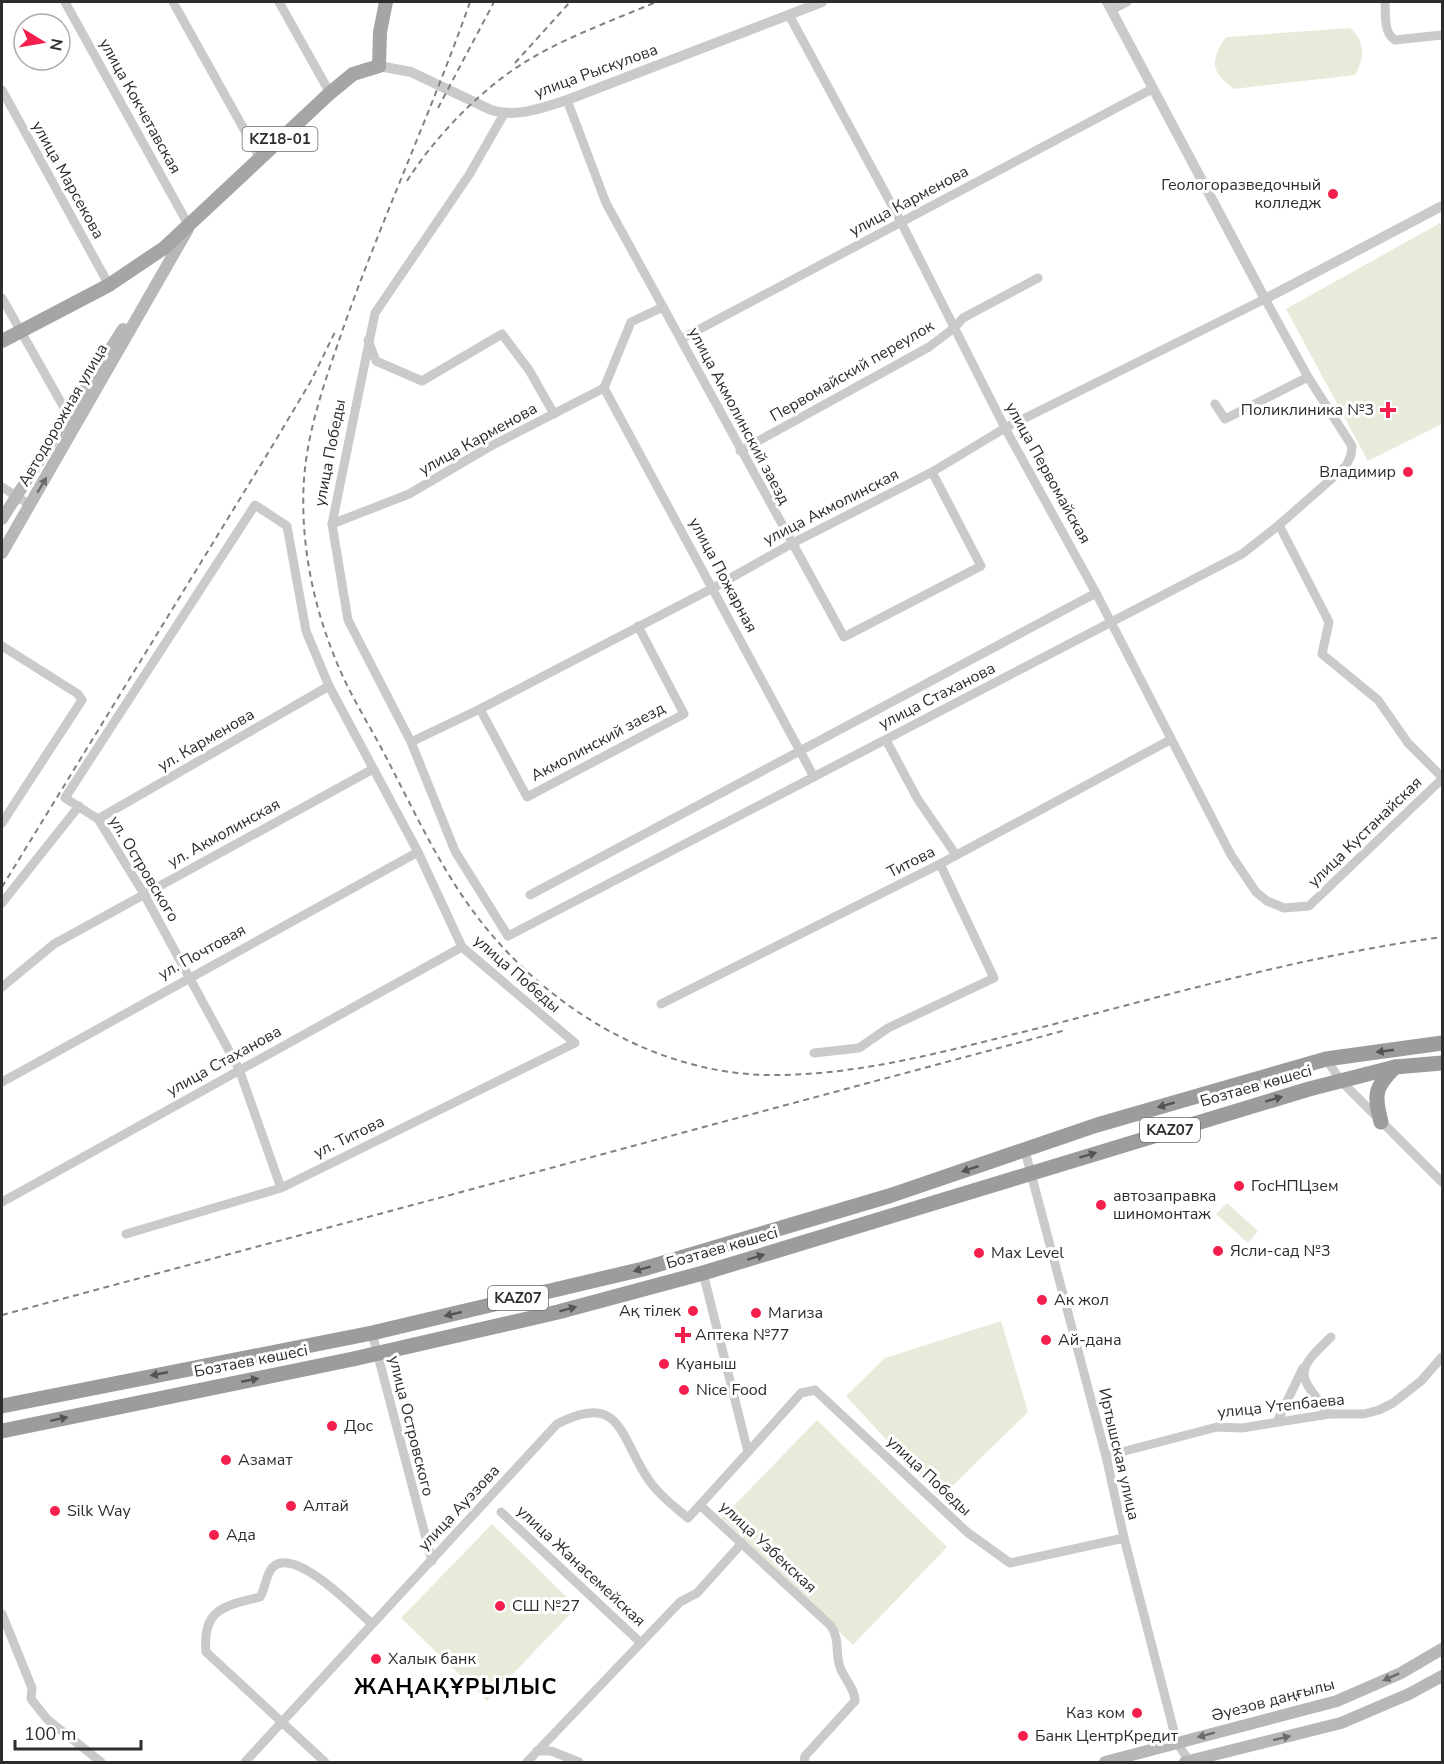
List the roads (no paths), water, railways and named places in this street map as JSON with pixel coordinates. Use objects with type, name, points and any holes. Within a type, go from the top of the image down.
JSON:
[{"type":"highway","name":"Бозтаев көшесі","points":[[2,1406],[372,1333],[643,1269],[889,1196],[1097,1125],[1326,1059],[1443,1042]]},
{"type":"highway","name":"Бозтаев көшесі","points":[[2,1431],[377,1354],[558,1312],[703,1273],[1032,1172],[1341,1081],[1395,1067],[1443,1063]]},
{"type":"highway","points":[[1381,1122],[1375,1101],[1377,1090],[1381,1081],[1395,1067]]},
{"type":"main road","points":[[379,66],[380,32],[386,2]]},
{"type":"main road","name":"KZ18-01","points":[[2,341],[109,285],[164,248],[330,93],[353,74],[379,66]]},
{"type":"main road","name":"Автодорожная улица","points":[[2,553],[189,226]]},
{"type":"main road","name":"Автодорожная улица","points":[[2,519],[67,413],[140,304],[151,292]]},
{"type":"main road","name":"Әуезов даңғылы","points":[[1105,1762],[1337,1701],[1401,1673],[1443,1649]]},
{"type":"main road","points":[[1188,1762],[1341,1722],[1409,1694],[1443,1676]]},
{"type":"street","name":"улица Кокчетавская","points":[[65,2],[189,226]]},
{"type":"street","points":[[173,2],[260,158]]},
{"type":"street","points":[[279,2],[330,93]]},
{"type":"street","name":"улица Рыскулова","points":[[504,114],[526,112],[567,100],[822,2]]},
{"type":"street","points":[[1127,2],[1109,6],[1308,377],[1225,419],[1215,404]]},
{"type":"street","points":[[1385,2],[1387,32],[1390,37],[1395,39],[1443,34]]},
{"type":"street","name":"улица Первомайская","points":[[789,15],[901,222],[1005,428],[1096,592],[1110,624],[1231,855],[1256,892],[1284,908],[1309,906]]},
{"type":"street","points":[[379,66],[411,72],[504,114]]},
{"type":"street","name":"улица Карменова","points":[[681,339],[1152,89]]},
{"type":"street","name":"улица Марсекова","points":[[2,90],[109,285]]},
{"type":"street","name":"улица Акмолинский заезд","points":[[567,100],[606,203],[844,637],[981,566],[932,472]]},
{"type":"street","name":"улица Победы","points":[[504,114],[469,175],[375,313],[332,524],[348,620],[411,742],[455,851],[506,934],[514,933]]},
{"type":"street","points":[[1265,299],[1443,206]]},
{"type":"street","name":"Первомайский переулок","points":[[740,451],[929,347],[963,318],[1038,278]]},
{"type":"street","points":[[2,298],[67,413]]},
{"type":"street","name":"улица Акмолинская","points":[[411,742],[480,709],[713,588],[791,544],[932,472],[1005,428],[1265,299]]},
{"type":"street","points":[[604,388],[631,322],[663,307]]},
{"type":"street","points":[[368,340],[376,361],[422,381],[502,334],[529,370],[554,414]]},
{"type":"street","name":"улица Стаханова","points":[[514,933],[1242,554],[1346,466],[1352,455],[1352,446],[1308,377]]},
{"type":"street","name":"улица Карменова","points":[[332,524],[409,494],[604,388]]},
{"type":"street","name":"улица Пожарная","points":[[604,388],[814,777]]},
{"type":"street","points":[[2,487],[30,505]]},
{"type":"street","name":"улица Победы","points":[[79,807],[65,798],[255,505],[286,526],[306,631],[329,686],[418,852],[462,947],[575,1043]]},
{"type":"street","points":[[1279,525],[1329,622],[1322,654],[1378,700],[1408,743],[1443,778]]},
{"type":"street","points":[[530,895],[1096,592]]},
{"type":"street","name":"Акмолинский заезд","points":[[480,709],[527,797],[684,714],[638,626]]},
{"type":"street","points":[[2,646],[78,694],[82,700],[2,823]]},
{"type":"street","name":"ул. Карменова","points":[[98,819],[329,686]]},
{"type":"street","points":[[886,740],[922,807],[956,855]]},
{"type":"street","name":"Титова","points":[[661,1004],[940,864],[1170,740]]},
{"type":"street","name":"ул. Акмолинская","points":[[2,987],[54,944],[374,769]]},
{"type":"street","name":"улица Кустанайская","points":[[1309,906],[1443,778]]},
{"type":"street","points":[[2,903],[79,807]]},
{"type":"street","name":"ул. Островского","points":[[79,807],[98,819],[144,894],[239,1069],[280,1188]]},
{"type":"street","name":"ул. Почтовая","points":[[2,1082],[188,977],[418,852]]},
{"type":"street","points":[[814,1053],[859,1048],[888,1028],[994,978],[940,864]]},
{"type":"street","name":"улица Стаханова","points":[[2,1202],[462,947]]},
{"type":"street","name":"ул. Титова","points":[[126,1234],[280,1188],[575,1043]]},
{"type":"street","points":[[1326,1059],[1341,1081],[1443,1182]]},
{"type":"street","name":"Иртышская улица","points":[[1025,1151],[1106,1456],[1124,1538],[1177,1743],[1188,1762]]},
{"type":"street","points":[[703,1273],[748,1452]]},
{"type":"street","name":"улица Островского","points":[[372,1333],[432,1560]]},
{"type":"street","points":[[1277,1422],[1307,1359],[1331,1336]]},
{"type":"street","name":"улица Утепбаева","points":[[1106,1456],[1217,1427],[1242,1428],[1329,1414],[1364,1414],[1393,1403],[1421,1381],[1443,1356]]},
{"type":"street","points":[[1303,1368],[1307,1386],[1329,1414]]},
{"type":"street","name":"улица Победы","points":[[748,1452],[801,1393],[814,1390],[967,1532],[1010,1563],[1124,1538]]},
{"type":"street","name":"улица Ауэзова","points":[[245,1762],[557,1424],[584,1412],[594,1411],[608,1416],[619,1425],[650,1483],[688,1518],[700,1505]]},
{"type":"street","name":"улица Узбекская","points":[[748,1452],[700,1505],[831,1626],[836,1634],[839,1666],[855,1695],[855,1701],[805,1756],[804,1762]]},
{"type":"street","name":"улица Жанасемейская","points":[[501,1512],[641,1643]]},
{"type":"street","name":"улица Жанасемейская","points":[[527,1762],[680,1602],[697,1593],[742,1543]]},
{"type":"street","points":[[325,1762],[206,1652],[205,1637],[210,1619],[222,1607],[260,1597],[273,1567],[281,1563],[292,1563],[317,1576],[372,1624]]},
{"type":"street","points":[[2,1614],[32,1688],[31,1699],[47,1719],[101,1762]]},
{"type":"street","points":[[537,1751],[551,1751],[579,1762]]},
{"type":"railway","points":[[470,2],[360,282],[326,380],[314,419],[306,459],[304,524],[314,593],[327,637],[346,683],[425,834],[458,889],[497,941],[529,973],[563,1001],[600,1026],[640,1046],[681,1061],[724,1071],[768,1075],[801,1074],[834,1072],[899,1061],[1286,966],[1442,937]]},
{"type":"railway","points":[[438,108],[494,2]]},
{"type":"railway","points":[[515,63],[570,2]]},
{"type":"railway","points":[[407,181],[418,164],[462,113],[513,70],[560,43],[656,2]]},
{"type":"railway","points":[[2,887],[268,453],[311,381],[335,332]]},
{"type":"railway","points":[[2,1315],[1066,1030]]},
{"type":"place","name":"Геологоразведочный колледж","points":[[1333,194]]},
{"type":"place","name":"Поликлиника №3","points":[[1388,410]]},
{"type":"place","name":"Владимир","points":[[1408,472]]},
{"type":"place","name":"ГосНПЦзем","points":[[1239,1186]]},
{"type":"place","name":"автозаправка шиномонтаж","points":[[1101,1205]]},
{"type":"place","name":"Ясли-сад №3","points":[[1218,1251]]},
{"type":"place","name":"Max Level","points":[[979,1253]]},
{"type":"place","name":"Ак жол","points":[[1042,1300]]},
{"type":"place","name":"Ақ тілек","points":[[693,1311]]},
{"type":"place","name":"Магиза","points":[[756,1313]]},
{"type":"place","name":"Аптека №77","points":[[683,1335]]},
{"type":"place","name":"Ай-дана","points":[[1046,1340]]},
{"type":"place","name":"Куаныш","points":[[664,1364]]},
{"type":"place","name":"Nice Food","points":[[684,1390]]},
{"type":"place","name":"Дос","points":[[332,1426]]},
{"type":"place","name":"Азамат","points":[[226,1460]]},
{"type":"place","name":"Алтай","points":[[291,1506]]},
{"type":"place","name":"Silk Way","points":[[55,1511]]},
{"type":"place","name":"Ада","points":[[214,1535]]},
{"type":"place","name":"СШ №27","points":[[500,1606]]},
{"type":"place","name":"Халык банк","points":[[376,1659]]},
{"type":"place","name":"Каз ком","points":[[1137,1713]]},
{"type":"place","name":"Банк ЦентрКредит","points":[[1023,1736]]},
{"type":"district","name":"ЖАҢАҚҰРЫЛЫС","points":[[456,1687]]}]
